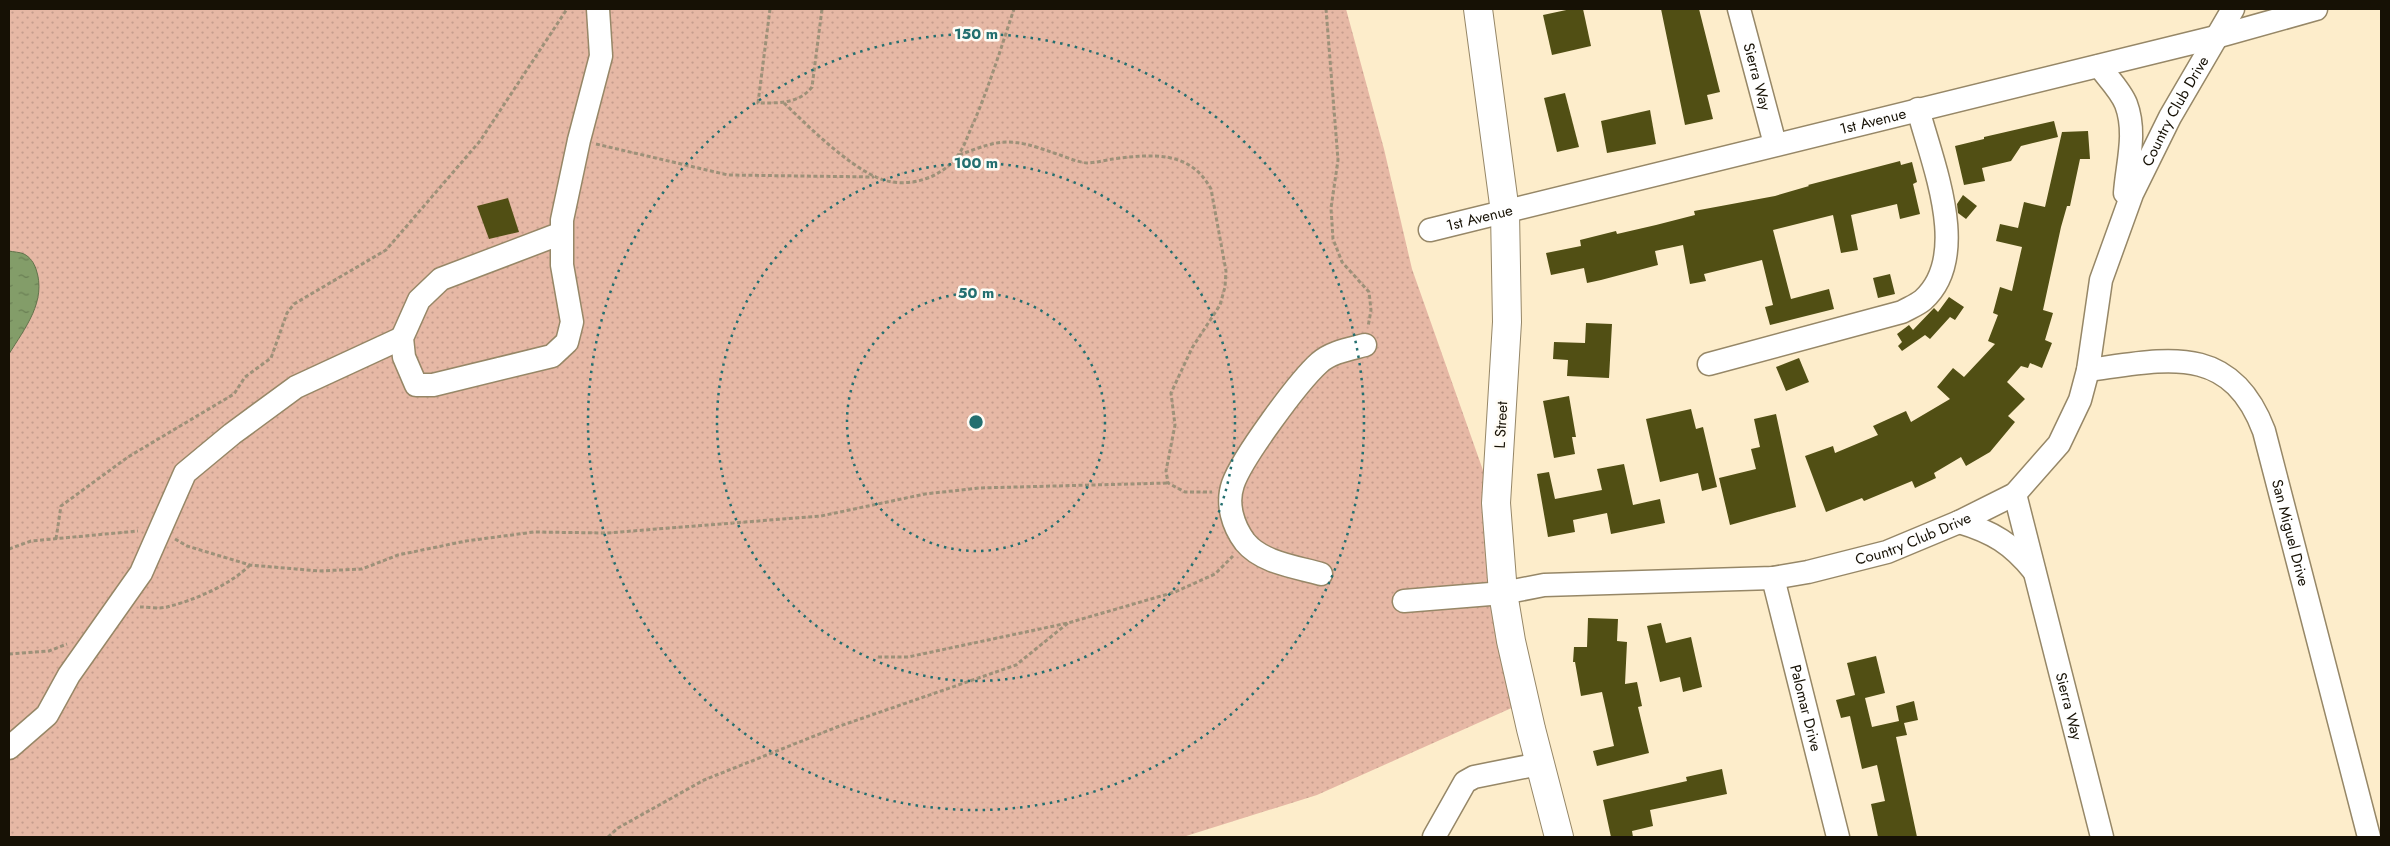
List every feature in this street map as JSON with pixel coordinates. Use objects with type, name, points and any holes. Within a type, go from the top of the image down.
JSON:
[{"type":"main road","name":"L Street","points":[[1478,9],[1505,212],[1507,322],[1496,503],[1503,593],[1511,641],[1559,837]]},
{"type":"street","points":[[562,233],[441,280],[419,300],[402,338],[404,357],[416,385],[433,385],[552,356],[567,342],[572,322],[562,265],[562,233],[562,220],[579,140],[601,56],[598,9]]},
{"type":"street","name":"Sierra Way","points":[[1739,9],[1775,144]]},
{"type":"street","name":"Country Club Drive","points":[[1404,601],[1503,593],[1544,585],[1587,582],[1773,578],[1887,552],[1959,522],[2015,494],[2059,444],[2080,400],[2088,370],[2101,280],[2132,194],[2170,117],[2233,9]]},
{"type":"street","name":"1st Avenue","points":[[1430,230],[2216,37],[2316,9]]},
{"type":"street","name":"Country Club Drive","points":[[2099,66],[2126,104],[2131,155],[2124,217]]},
{"type":"street","points":[[1709,364],[1902,312],[1922,301],[1939,279],[1944,263],[1948,231],[1942,199],[1918,110]]},
{"type":"street","points":[[9,748],[47,715],[69,675],[141,573],[185,473],[232,434],[296,387],[402,338]]},
{"type":"street","points":[[1321,574],[1264,557],[1246,543],[1234,524],[1230,503],[1233,484],[1245,461],[1320,362],[1340,352],[1365,345]]},
{"type":"street","name":"San Miguel Drive","points":[[2088,370],[2159,361],[2184,360],[2216,371],[2235,385],[2251,403],[2264,431],[2369,837]]},
{"type":"street","name":"Sierra Way","points":[[2015,494],[2102,837]]},
{"type":"street","name":"Sierra Way","points":[[1959,522],[1983,530],[2010,544],[2036,573]]},
{"type":"street","name":"Palomar Drive","points":[[1773,578],[1838,837]]},
{"type":"street","points":[[1434,837],[1465,782],[1474,777],[1540,764]]},
{"type":"path","points":[[56,539],[58,516],[62,506],[128,457],[234,394],[245,377],[271,358],[287,312],[294,304],[386,250],[480,141],[567,9]]},
{"type":"path","points":[[770,9],[758,103],[784,103],[805,96],[812,87],[822,9]]},
{"type":"path","points":[[579,140],[728,175],[876,177],[889,181],[906,182],[922,180],[935,176],[958,155],[986,94],[1014,9]]},
{"type":"path","points":[[1326,9],[1331,91],[1337,125],[1338,160],[1332,194],[1333,239],[1342,262],[1369,292],[1371,310],[1365,345]]},
{"type":"path","points":[[784,103],[845,156],[876,177]]},
{"type":"path","points":[[958,155],[992,143],[1010,140],[1087,163],[1150,155],[1167,157],[1185,161],[1197,168],[1205,179],[1211,189],[1226,271],[1225,287],[1220,305],[1192,348],[1170,393],[1175,425],[1166,471],[1168,484]]},
{"type":"path","points":[[9,549],[31,541],[149,530],[159,532],[187,546],[250,564],[319,570],[362,569],[398,556],[466,542],[534,532],[607,533],[822,516],[925,494],[979,488],[1168,484],[1185,492],[1224,493],[1230,503]]},
{"type":"path","points":[[878,657],[908,657],[1068,623],[1175,592],[1214,574],[1246,543]]},
{"type":"path","points":[[608,837],[618,828],[704,780],[837,727],[1016,665],[1068,623]]},
{"type":"shaded area","points":[[9,9],[1346,9],[1384,149],[1412,269],[1497,510],[1525,702],[1317,795],[1183,837],[9,837]]},
{"type":"water","points":[[9,251],[24,254],[32,260],[39,281],[39,292],[33,314],[9,354]]},
{"type":"building","points":[[1571,9],[1583,9],[1591,46],[1552,55],[1543,15]]},
{"type":"building","points":[[1661,9],[1699,9],[1720,92],[1707,95],[1713,119],[1685,125]]},
{"type":"building","points":[[1565,93],[1579,147],[1557,152],[1544,98]]},
{"type":"building","points":[[1650,110],[1656,144],[1607,153],[1601,121]]},
{"type":"building","points":[[2054,121],[2058,137],[2021,146],[2011,161],[1982,168],[1985,181],[1964,185],[1955,146],[1984,139],[1984,137]]},
{"type":"building","points":[[2088,131],[2090,159],[2080,159],[2070,206],[2067,206],[2061,227],[2043,310],[2053,313],[2045,340],[2052,343],[2042,368],[2030,363],[2028,368],[2021,366],[2007,382],[2025,399],[2008,416],[2015,422],[1990,452],[1966,466],[1961,457],[1934,473],[1936,478],[1915,488],[1912,481],[1864,501],[1862,498],[1826,512],[1805,456],[1833,446],[1835,453],[1878,435],[1873,426],[1906,411],[1911,422],[1950,399],[1937,387],[1953,368],[1964,377],[1995,344],[1988,341],[1998,315],[1993,313],[2000,287],[2012,291],[2022,247],[1996,241],[2000,224],[2018,228],[2024,202],[2045,207],[2062,132]]},
{"type":"building","points":[[1900,161],[1901,165],[1912,162],[1917,182],[1913,184],[1920,214],[1900,219],[1897,204],[1851,215],[1858,250],[1841,253],[1833,215],[1773,230],[1791,299],[1829,289],[1834,309],[1770,325],[1765,307],[1773,305],[1762,260],[1704,274],[1706,281],[1690,284],[1683,245],[1655,251],[1658,265],[1601,280],[1587,283],[1584,268],[1551,275],[1546,253],[1581,246],[1580,240],[1616,231],[1617,234],[1656,225],[1695,215],[1694,211],[1775,196],[1808,185]]},
{"type":"building","points":[[1963,195],[1977,206],[1966,219],[1958,213],[1957,204]]},
{"type":"building","points":[[508,198],[519,232],[489,239],[477,206]]},
{"type":"building","points":[[1890,274],[1895,294],[1878,298],[1873,278]]},
{"type":"building","points":[[1949,297],[1964,307],[1955,320],[1950,317],[1930,339],[1925,335],[1902,351],[1898,346],[1902,342],[1897,334],[1909,325],[1913,330],[1934,308],[1938,312]]},
{"type":"building","points":[[1586,323],[1612,324],[1609,378],[1567,376],[1568,360],[1553,359],[1554,342],[1585,343]]},
{"type":"building","points":[[1799,358],[1809,382],[1786,391],[1776,367]]},
{"type":"building","points":[[1569,396],[1576,437],[1572,437],[1575,454],[1554,458],[1543,401]]},
{"type":"building","points":[[1691,409],[1696,429],[1703,427],[1717,487],[1702,491],[1698,473],[1660,482],[1646,419]]},
{"type":"building","points":[[1776,414],[1796,507],[1730,525],[1719,478],[1756,469],[1751,449],[1760,447],[1754,419]]},
{"type":"building","points":[[1624,464],[1633,505],[1660,499],[1665,523],[1611,534],[1607,513],[1573,520],[1575,532],[1548,537],[1537,474],[1549,472],[1555,499],[1602,490],[1597,469]]},
{"type":"building","points":[[1588,618],[1618,619],[1617,641],[1627,642],[1625,684],[1637,682],[1642,706],[1638,707],[1649,753],[1597,766],[1593,751],[1614,746],[1602,692],[1581,696],[1575,662],[1573,662],[1574,647],[1587,647]]},
{"type":"building","points":[[1661,623],[1666,643],[1691,637],[1702,687],[1683,692],[1680,677],[1660,682],[1647,626]]},
{"type":"building","points":[[1876,656],[1885,693],[1865,698],[1872,727],[1899,721],[1896,706],[1914,701],[1918,720],[1904,723],[1907,735],[1896,737],[1917,837],[1878,837],[1871,804],[1885,801],[1877,765],[1862,769],[1850,716],[1841,718],[1836,700],[1855,695],[1847,663]]},
{"type":"building","points":[[1722,769],[1727,794],[1650,810],[1653,826],[1632,831],[1633,837],[1611,837],[1603,800],[1687,781],[1686,777]]}]
